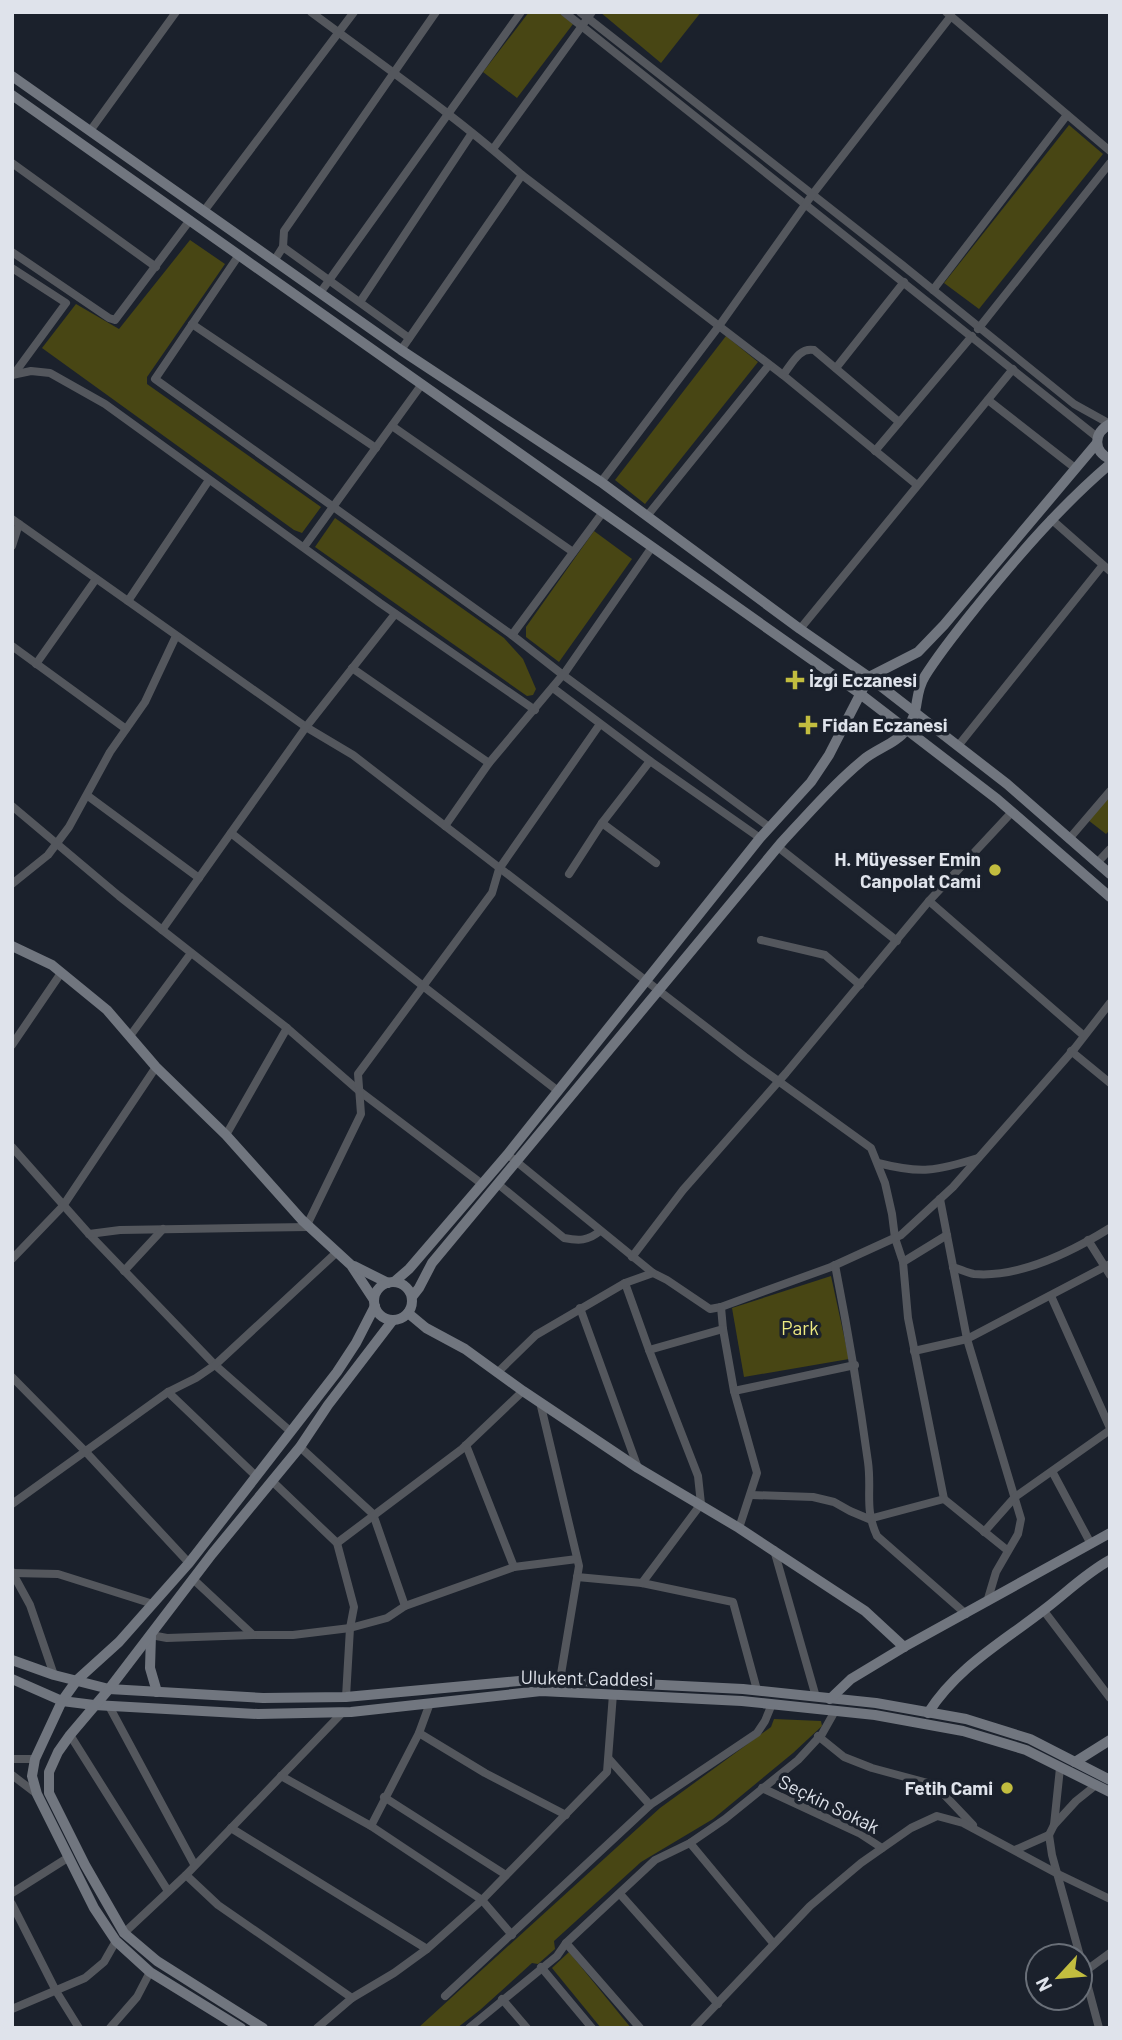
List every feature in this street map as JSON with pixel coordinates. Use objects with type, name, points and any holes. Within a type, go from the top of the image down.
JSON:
[{"type":"street","points":[[90,131],[176,12]]},
{"type":"street","points":[[311,12],[394,72],[522,175],[783,375],[917,485]]},
{"type":"street","points":[[204,211],[354,12]]},
{"type":"street","points":[[274,261],[283,247],[284,231],[436,12]]},
{"type":"street","points":[[320,293],[521,12]]},
{"type":"street","points":[[564,12],[904,282],[1074,404],[1110,424]]},
{"type":"street","points":[[352,1265],[382,1317],[399,1320],[408,1313],[412,1297],[432,1262],[778,847],[832,786],[866,757],[899,738],[907,730],[917,713],[916,698],[922,680],[943,649],[1051,519],[1110,462],[1101,453],[1097,440],[1013,369],[933,290],[586,14],[582,26],[493,149]]},
{"type":"street","points":[[601,482],[949,14],[1110,151]]},
{"type":"street","points":[[12,76],[401,350],[601,482],[917,713],[1007,784],[1110,874]]},
{"type":"street","points":[[12,95],[859,693],[1012,812],[1110,897]]},
{"type":"street","points":[[933,290],[1067,115]]},
{"type":"street","points":[[360,302],[472,133]]},
{"type":"street","points":[[12,163],[156,267]]},
{"type":"street","points":[[875,451],[975,332],[1110,163]]},
{"type":"street","points":[[401,350],[522,175]]},
{"type":"street","points":[[12,252],[115,320],[190,220]]},
{"type":"street","points":[[283,247],[409,338]]},
{"type":"street","points":[[239,255],[155,379],[512,635],[769,827]]},
{"type":"street","points":[[12,268],[66,303],[13,374]]},
{"type":"street","points":[[836,368],[904,282]]},
{"type":"street","points":[[192,324],[376,448]]},
{"type":"street","points":[[783,375],[802,351],[814,350],[899,422]]},
{"type":"street","points":[[647,516],[769,365]]},
{"type":"street","points":[[800,629],[1013,369]]},
{"type":"street","points":[[13,374],[31,370],[50,373],[105,404],[395,614],[535,710]]},
{"type":"street","points":[[304,547],[422,384]]},
{"type":"street","points":[[988,400],[1075,468]]},
{"type":"street","points":[[241,2028],[150,1972],[94,1908],[37,1794],[32,1776],[35,1759],[62,1701],[77,1680],[119,1642],[189,1563],[337,1372],[356,1343],[378,1289],[409,1269],[482,1185],[760,838],[811,782],[829,755],[869,677],[918,652],[944,625],[1075,468],[1103,428],[1110,424]]},
{"type":"street","points":[[392,426],[573,552]]},
{"type":"street","points":[[128,601],[209,480]]},
{"type":"street","points":[[512,635],[603,512]]},
{"type":"street","points":[[958,746],[1107,568],[1051,519]]},
{"type":"street","points":[[12,546],[16,522],[306,727],[353,755],[778,1081],[871,1148],[878,1163],[903,1262],[908,1318],[944,1499],[1007,1550]]},
{"type":"street","points":[[445,825],[489,763],[563,675],[652,547]]},
{"type":"street","points":[[37,664],[96,579]]},
{"type":"street","points":[[162,930],[306,727],[395,614]]},
{"type":"street","points":[[12,884],[48,855],[57,843],[88,796],[110,752],[145,702],[176,636]]},
{"type":"street","points":[[12,646],[126,729]]},
{"type":"street","points":[[352,668],[489,763]]},
{"type":"street","points":[[553,688],[650,761],[760,838]]},
{"type":"street","points":[[308,1226],[361,1114],[358,1074],[492,893],[499,869],[600,724]]},
{"type":"street","points":[[569,874],[602,823],[650,761]]},
{"type":"street","points":[[1069,839],[1110,791]]},
{"type":"street","points":[[88,796],[199,878]]},
{"type":"street","points":[[12,806],[162,930],[287,1028],[358,1090],[482,1185]]},
{"type":"street","points":[[632,1257],[683,1190],[929,901],[1012,812]]},
{"type":"street","points":[[602,823],[656,863]]},
{"type":"street","points":[[231,833],[558,1091]]},
{"type":"street","points":[[778,847],[897,941]]},
{"type":"street","points":[[1097,863],[1110,849]]},
{"type":"street","points":[[929,901],[1083,1035]]},
{"type":"street","points":[[761,940],[825,955],[860,985]]},
{"type":"street","points":[[12,946],[52,965],[107,1010],[156,1067],[226,1135],[308,1226],[337,1252],[352,1265],[405,1287],[412,1297]]},
{"type":"street","points":[[130,1036],[191,953]]},
{"type":"street","points":[[12,1045],[61,973]]},
{"type":"street","points":[[507,1155],[653,1273],[710,1309],[721,1307],[835,1265],[895,1238],[940,1199],[978,1158],[1072,1051],[1110,1003]]},
{"type":"street","points":[[226,1135],[287,1028]]},
{"type":"street","points":[[1072,1051],[1110,1083]]},
{"type":"street","points":[[12,1259],[63,1206],[156,1067]]},
{"type":"street","points":[[12,1147],[89,1234],[215,1364],[290,1431]]},
{"type":"street","points":[[878,1163],[904,1170],[937,1171],[978,1158]]},
{"type":"street","points":[[498,1184],[564,1238],[591,1238],[600,1231]]},
{"type":"street","points":[[940,1199],[967,1339],[1021,1519],[1018,1534],[996,1572],[988,1602]]},
{"type":"street","points":[[89,1234],[120,1230],[308,1226]]},
{"type":"street","points":[[953,1267],[972,1273],[1012,1270],[1031,1265],[1088,1240],[1110,1227]]},
{"type":"street","points":[[124,1271],[163,1229]]},
{"type":"street","points":[[903,1262],[947,1235]]},
{"type":"street","points":[[914,1351],[967,1339],[1108,1269],[1088,1240]]},
{"type":"street","points":[[12,1504],[168,1392],[196,1378],[215,1364],[337,1252]]},
{"type":"street","points":[[835,1265],[855,1365],[870,1473],[869,1519],[877,1536],[965,1614]]},
{"type":"street","points":[[497,1373],[536,1335],[625,1283],[653,1273]]},
{"type":"street","points":[[625,1283],[698,1476],[701,1504],[642,1583]]},
{"type":"street","points":[[984,1532],[1015,1497],[1110,1429],[1051,1296]]},
{"type":"street","points":[[721,1307],[734,1391],[757,1473],[739,1528]]},
{"type":"street","points":[[580,1308],[638,1468]]},
{"type":"street","points":[[408,1313],[426,1328],[465,1349],[638,1468],[701,1504],[865,1611],[904,1647]]},
{"type":"street","points":[[263,2028],[120,1937],[50,1793],[49,1772],[58,1752],[300,1447],[328,1405],[393,1320]]},
{"type":"street","points":[[649,1350],[723,1329]]},
{"type":"street","points":[[734,1391],[855,1365]]},
{"type":"street","points":[[12,1377],[189,1563]]},
{"type":"street","points":[[337,1542],[466,1445],[523,1391]]},
{"type":"street","points":[[168,1392],[255,1475]]},
{"type":"street","points":[[540,1401],[577,1559],[577,1577],[560,1680]]},
{"type":"street","points":[[466,1445],[514,1567]]},
{"type":"street","points":[[300,1447],[373,1514],[405,1606]]},
{"type":"street","points":[[1053,1472],[1091,1544]]},
{"type":"street","points":[[272,1481],[337,1542],[354,1607],[349,1628],[346,1697]]},
{"type":"street","points":[[751,1495],[824,1499],[869,1519],[944,1499]]},
{"type":"street","points":[[830,1699],[851,1679],[904,1647],[1110,1533]]},
{"type":"street","points":[[774,1550],[816,1697]]},
{"type":"street","points":[[151,1635],[167,1638],[293,1635],[349,1628],[387,1618],[405,1606],[514,1567],[577,1559]]},
{"type":"street","points":[[928,1713],[940,1694],[989,1648],[1108,1565]]},
{"type":"street","points":[[54,1675],[30,1605],[13,1573],[58,1574],[153,1604]]},
{"type":"street","points":[[577,1577],[642,1583],[733,1602],[757,1690]]},
{"type":"street","points":[[193,1579],[253,1635]]},
{"type":"street","points":[[1044,1611],[1110,1698]]},
{"type":"street","points":[[151,1635],[150,1668],[157,1692]]},
{"type":"street","points":[[12,1660],[54,1675],[109,1689],[263,1699],[346,1697],[541,1679],[757,1690],[876,1703],[966,1719],[1030,1740],[1109,1777]]},
{"type":"street","name":"Ulukent Caddesi","points":[[12,1679],[62,1701],[258,1714],[344,1712],[541,1691],[772,1704],[875,1715],[963,1731],[1026,1750],[1110,1792]]},
{"type":"street","points":[[317,2028],[352,1997],[394,1973],[427,1949],[482,1900],[607,1772],[613,1694]]},
{"type":"street","points":[[371,1826],[419,1733],[430,1703]]},
{"type":"street","points":[[444,1996],[650,1805],[757,1733],[772,1704]]},
{"type":"street","points":[[109,1706],[194,1864]]},
{"type":"street","points":[[469,2028],[557,1956],[566,1943],[655,1860],[690,1843],[725,1819],[798,1760],[822,1734],[835,1711]]},
{"type":"street","points":[[12,2009],[85,1978],[104,1962],[120,1937],[186,1875],[344,1712]]},
{"type":"street","points":[[419,1733],[485,1773],[566,1815]]},
{"type":"street","points":[[71,1735],[168,1891]]},
{"type":"street","points":[[818,1736],[844,1757],[872,1768],[935,1785],[977,1830]]},
{"type":"street","points":[[1075,1762],[1110,1740]]},
{"type":"street","points":[[12,1759],[35,1759]]},
{"type":"street","points":[[609,1759],[650,1805]]},
{"type":"street","points":[[1054,1825],[1060,1768]]},
{"type":"street","points":[[12,1775],[37,1794]]},
{"type":"street","points":[[281,1776],[371,1826],[482,1900],[512,1935]]},
{"type":"street","points":[[1076,1942],[1049,1835],[1054,1825],[1076,1801],[1096,1785]]},
{"type":"street","name":"Seçkin Sokak","points":[[762,1788],[859,1833],[882,1848]]},
{"type":"street","points":[[384,1797],[506,1875]]},
{"type":"street","points":[[694,2028],[810,1906],[882,1848],[911,1828],[937,1816],[963,1823],[1110,1899]]},
{"type":"street","points":[[231,1828],[427,1949]]},
{"type":"street","points":[[1015,1850],[1049,1835]]},
{"type":"street","points":[[690,1843],[773,1942]]},
{"type":"street","points":[[12,1893],[69,1857]]},
{"type":"street","points":[[186,1875],[218,1905],[352,1997]]},
{"type":"street","points":[[620,1894],[718,2004]]},
{"type":"street","points":[[12,1904],[56,1991],[79,2028]]},
{"type":"street","points":[[566,1943],[640,2028]]},
{"type":"street","points":[[1094,1964],[1110,1952]]},
{"type":"street","points":[[541,1967],[593,2028]]},
{"type":"street","points":[[110,2028],[137,1997],[150,1972]]},
{"type":"street","points":[[502,1999],[527,2028]]},
{"type":"street","points":[[1094,2009],[1099,2028]]},
{"type":"green space","points":[[529,12],[558,12],[573,24],[517,98],[483,72]]},
{"type":"green space","points":[[600,12],[701,12],[661,63]]},
{"type":"green space","points":[[1069,125],[1103,154],[979,309],[944,283]]},
{"type":"green space","points":[[190,240],[225,264],[147,377],[147,384],[321,507],[302,533],[294,530],[42,348],[76,304],[119,329]]},
{"type":"green space","points":[[726,336],[758,362],[645,504],[615,480]]},
{"type":"green space","points":[[335,518],[504,638],[523,659],[536,689],[533,695],[527,696],[315,547]]},
{"type":"green space","points":[[594,531],[632,559],[559,662],[526,637],[526,627]]},
{"type":"green space","points":[[1110,796],[1110,830],[1106,834],[1088,820]]},
{"type":"green space","name":"Park","points":[[831,1276],[849,1359],[744,1377],[732,1308]]},
{"type":"green space","points":[[774,1719],[821,1721],[822,1726],[713,1819],[641,1862],[554,1941],[555,1949],[538,1964],[532,1963],[457,2028],[418,2028],[660,1808],[771,1727]]},
{"type":"green space","points":[[569,1952],[631,2028],[601,2028],[552,1968]]},
{"type":"place","name":"İzgi Eczanesi","points":[[795,680]]},
{"type":"place","name":"Fidan Eczanesi","points":[[808,725]]},
{"type":"place","name":"H. Müyesser Emin Canpolat Cami","points":[[995,870]]},
{"type":"place","name":"Fetih Cami","points":[[1007,1788]]}]
